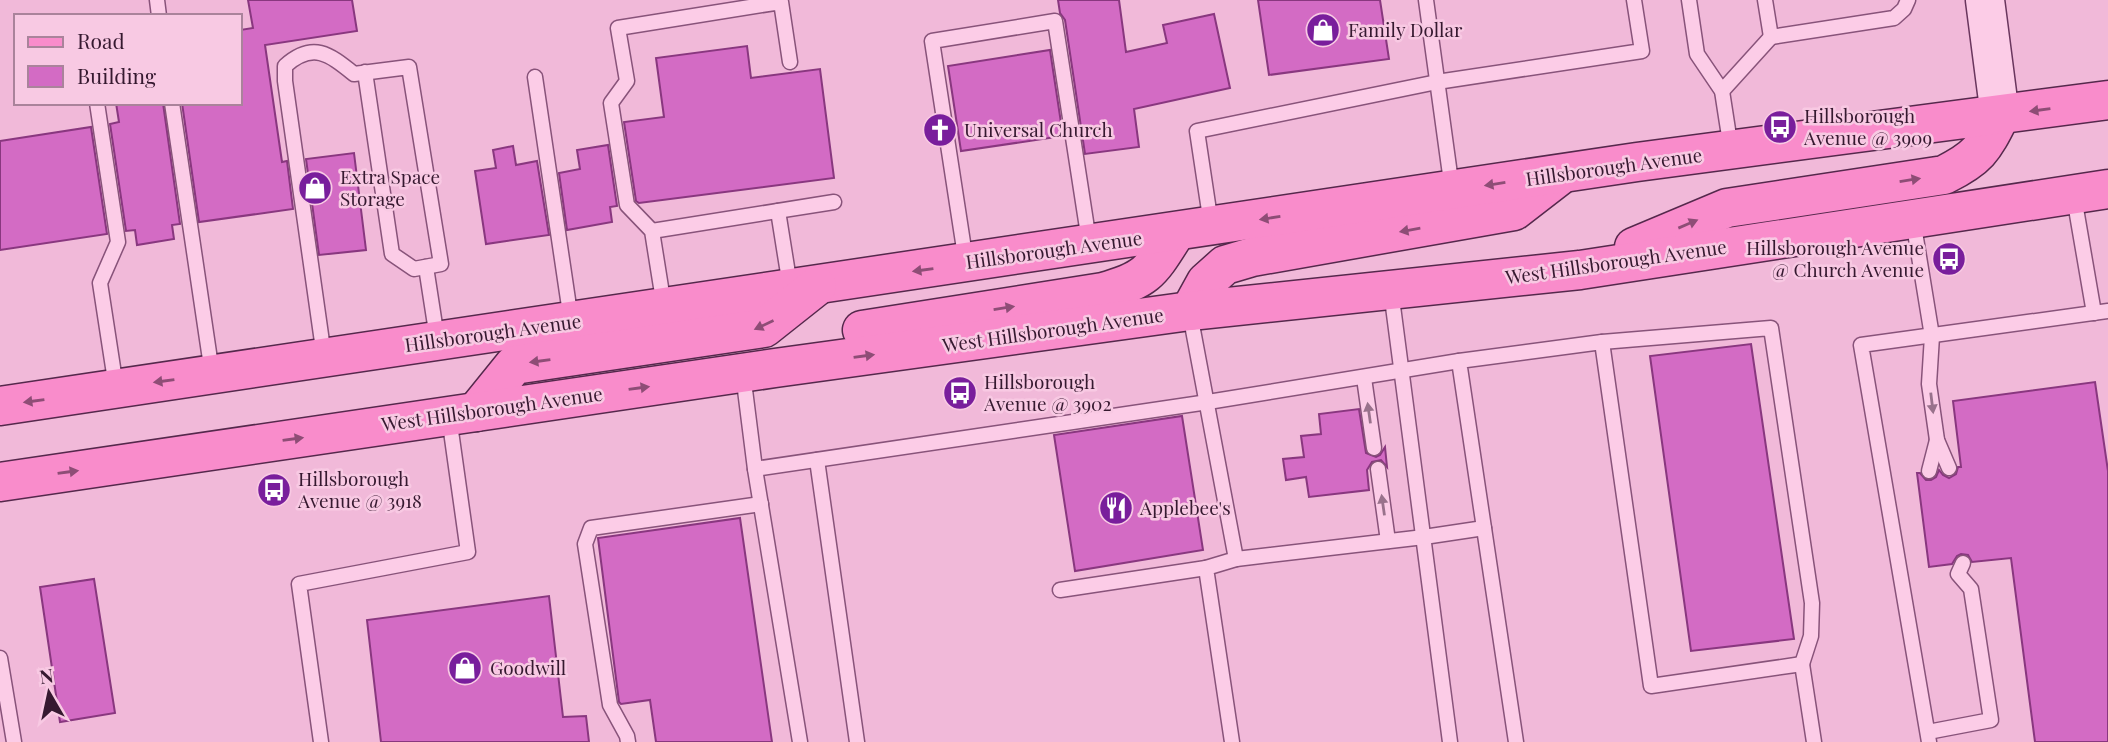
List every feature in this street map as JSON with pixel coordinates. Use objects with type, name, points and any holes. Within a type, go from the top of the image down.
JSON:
[{"type":"main road","name":"Hillsborough Avenue","points":[[0,406],[1562,174],[2108,100]]},
{"type":"main road","points":[[1580,270],[1727,208],[1944,175],[1970,161],[1988,139],[2000,116]]},
{"type":"main road","points":[[1190,311],[1206,282],[1224,265],[1252,257],[1514,211],[1562,174]]},
{"type":"main road","name":"West Hillsborough Avenue","points":[[0,482],[759,370],[1190,311],[1580,270],[2091,192]]},
{"type":"main road","points":[[759,370],[841,333],[1103,292],[1133,284],[1194,230]]},
{"type":"main road","points":[[462,414],[514,365],[764,328],[804,287]]},
{"type":"street","points":[[1984,0],[2000,116]]},
{"type":"lane","points":[[1426,0],[1452,191]]},
{"type":"lane","points":[[1194,230],[1197,131],[1437,82],[1642,51],[1634,0]]},
{"type":"lane","points":[[1689,0],[1697,54],[1722,90],[1731,150]]},
{"type":"lane","points":[[1765,0],[1771,37]]},
{"type":"lane","points":[[1722,90],[1771,37],[1894,18],[1904,9],[1908,0]]},
{"type":"lane","points":[[664,308],[652,231],[627,205],[611,103],[627,80],[618,28],[781,2],[790,62]]},
{"type":"lane","points":[[966,263],[932,41],[1055,21],[1090,245]]},
{"type":"lane","points":[[324,358],[285,81],[285,66],[296,56],[314,51],[330,55],[354,74],[365,72],[409,67],[441,264],[414,269],[392,254],[365,72]]},
{"type":"lane","points":[[535,77],[572,321]]},
{"type":"lane","points":[[97,105],[118,242],[100,283],[116,388]]},
{"type":"lane","points":[[172,105],[212,374]]},
{"type":"lane","points":[[1945,565],[1961,568],[1971,589],[1991,720],[1928,737],[1861,345],[2101,312],[2091,192]]},
{"type":"lane","points":[[652,231],[834,202]]},
{"type":"lane","points":[[778,211],[804,287]]},
{"type":"lane","points":[[1912,219],[1932,336],[1929,384],[1937,440],[1949,468]]},
{"type":"lane","points":[[426,267],[437,341]]},
{"type":"lane","points":[[1391,290],[1450,742]]},
{"type":"lane","points":[[1190,311],[1236,559]]},
{"type":"lane","points":[[755,469],[1208,402],[1459,361],[1602,342],[1771,328],[1812,603],[1811,636],[1802,664],[1814,742]]},
{"type":"lane","points":[[1602,342],[1651,686],[1802,664]]},
{"type":"lane","points":[[1459,361],[1516,742]]},
{"type":"lane","points":[[759,370],[755,469],[800,742]]},
{"type":"lane","points":[[1364,378],[1374,448]]},
{"type":"lane","points":[[321,742],[299,584],[468,552],[462,414]]},
{"type":"lane","points":[[1929,471],[1937,440]]},
{"type":"lane","points":[[817,460],[857,742]]},
{"type":"lane","points":[[1378,469],[1388,541]]},
{"type":"lane","points":[[628,742],[610,705],[585,544],[591,528],[761,504]]},
{"type":"lane","points":[[1060,590],[1206,568],[1236,559],[1484,528]]},
{"type":"lane","points":[[1206,568],[1232,742]]},
{"type":"lane","points":[[0,658],[14,742]]},
{"type":"building","points":[[248,0],[352,0],[357,31],[265,45],[282,162],[287,161],[293,209],[199,222],[182,105],[242,105],[242,30],[253,28]]},
{"type":"building","points":[[1058,0],[1119,0],[1126,52],[1167,43],[1163,25],[1214,14],[1230,88],[1134,109],[1139,147],[1085,154],[1065,20],[1060,13]]},
{"type":"building","name":"Family Dollar","points":[[1258,0],[1380,0],[1389,59],[1269,75]]},
{"type":"building","points":[[747,46],[751,78],[820,69],[834,178],[639,203],[636,201],[624,122],[664,117],[656,58]]},
{"type":"building","points":[[1050,50],[1063,136],[961,151],[948,66]]},
{"type":"building","points":[[116,105],[163,105],[180,224],[172,225],[174,239],[137,245],[135,230],[126,231],[110,124],[119,122]]},
{"type":"building","points":[[91,127],[107,234],[0,250],[0,141]]},
{"type":"building","points":[[608,145],[617,206],[610,207],[612,222],[567,230],[559,173],[580,169],[577,150]]},
{"type":"building","points":[[513,146],[516,165],[537,161],[549,235],[486,244],[475,171],[496,168],[493,150]]},
{"type":"building","points":[[354,153],[366,250],[319,255],[306,159]]},
{"type":"building","points":[[1751,344],[1794,639],[1691,651],[1650,356]]},
{"type":"building","points":[[2095,382],[2108,471],[2108,742],[2035,742],[2011,558],[1972,562],[1968,555],[1961,554],[1952,564],[1929,567],[1917,473],[1926,480],[1931,480],[1939,470],[1949,478],[1961,467],[1953,401]]},
{"type":"building","points":[[1359,409],[1366,453],[1376,457],[1385,447],[1387,467],[1381,460],[1372,462],[1367,470],[1369,490],[1309,497],[1306,477],[1286,480],[1283,459],[1304,457],[1301,436],[1321,434],[1319,414]]},
{"type":"building","points":[[1182,416],[1203,550],[1075,571],[1054,435]]},
{"type":"building","points":[[740,518],[772,742],[656,742],[650,700],[621,704],[619,702],[598,538]]},
{"type":"building","points":[[94,579],[115,713],[60,722],[40,587]]},
{"type":"building","name":"Goodwill","points":[[549,596],[563,717],[586,716],[589,742],[381,742],[367,620]]},
{"type":"place","name":"Family Dollar","points":[[1323,30]]},
{"type":"place","name":"Hillsborough Avenue @ 3909","points":[[1780,127]]},
{"type":"place","name":"Universal Church","points":[[940,130]]},
{"type":"place","name":"Extra Space Storage","points":[[315,188]]},
{"type":"place","name":"Hillsborough Avenue @ Church Avenue","points":[[1949,259]]},
{"type":"place","name":"Hillsborough Avenue @ 3902","points":[[960,393]]},
{"type":"place","name":"Hillsborough Avenue @ 3918","points":[[274,490]]},
{"type":"place","name":"Applebee's","points":[[1116,508]]},
{"type":"place","name":"Goodwill","points":[[465,668]]}]
